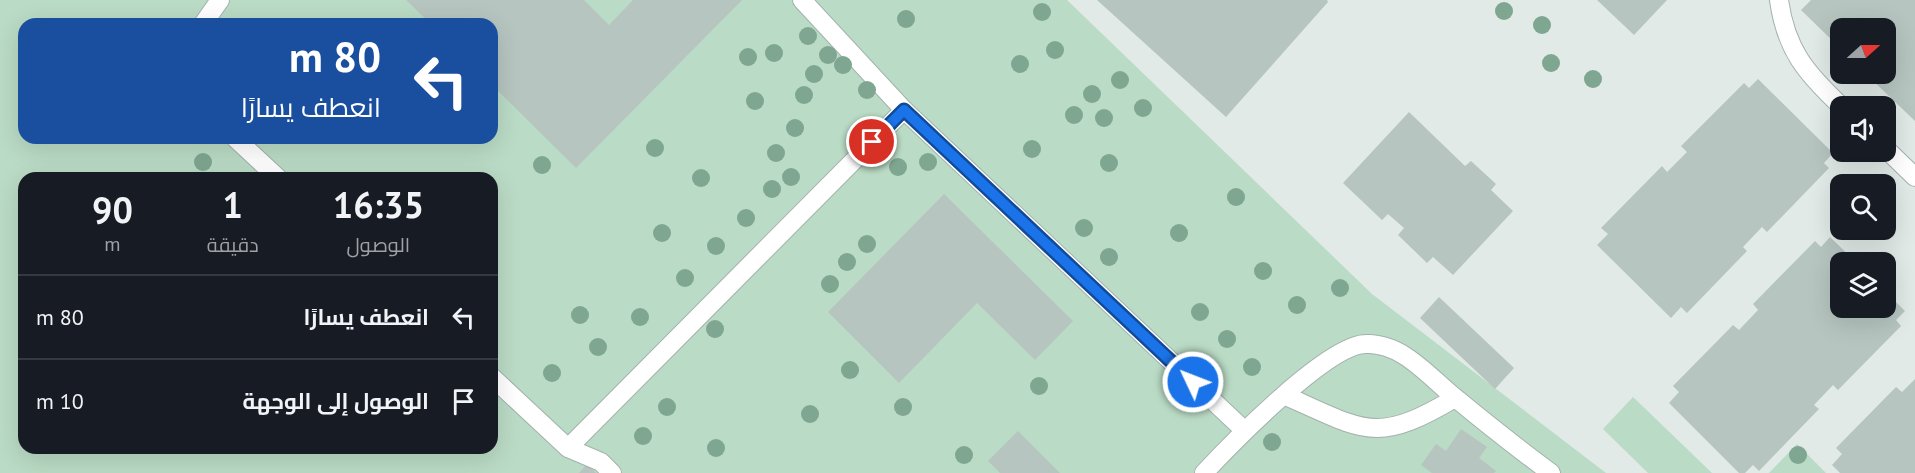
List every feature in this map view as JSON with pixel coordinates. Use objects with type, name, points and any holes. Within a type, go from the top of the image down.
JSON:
[{"type":"street","points":[[207,18],[220,0]]},
{"type":"street","points":[[802,0],[904,110],[1244,430]]},
{"type":"street","points":[[1779,0],[1782,22],[1793,52],[1815,81],[1831,96]]},
{"type":"street","points":[[568,447],[904,110]]},
{"type":"street","points":[[241,144],[272,172]]},
{"type":"street","points":[[1896,158],[1915,177]]},
{"type":"street","points":[[1204,473],[1244,430],[1324,364],[1349,348],[1365,343],[1379,345],[1404,355],[1551,473]]},
{"type":"street","points":[[498,383],[568,447],[601,462],[612,473]]},
{"type":"street","points":[[1286,396],[1342,421],[1372,429],[1393,428],[1418,420],[1455,398]]},
{"type":"green space","points":[[0,0],[1067,0],[1372,294],[1606,473],[0,473]]},
{"type":"green space","points":[[1633,397],[1712,473],[1648,473],[1603,429]]},
{"type":"green space","points":[[1797,444],[1826,473],[1769,473]]},
{"type":"building","points":[[406,0],[584,0],[609,25],[633,0],[742,0],[576,168],[498,91],[498,18],[425,18]]},
{"type":"building","points":[[1097,0],[1327,0],[1328,2],[1226,117]]},
{"type":"building","points":[[1597,0],[1667,0],[1634,35]]},
{"type":"building","points":[[1811,0],[1915,0],[1915,121],[1896,103],[1896,96],[1889,96],[1876,84],[1896,84],[1896,18],[1830,18],[1830,38],[1801,10]]},
{"type":"building","points":[[1758,79],[1830,150],[1830,156],[1824,163],[1829,168],[1767,232],[1762,227],[1743,247],[1747,251],[1687,313],[1681,307],[1671,318],[1597,245],[1608,234],[1601,228],[1662,166],[1667,172],[1687,152],[1681,146],[1744,83],[1749,88]]},
{"type":"building","points":[[1409,112],[1465,166],[1471,161],[1496,184],[1491,190],[1513,211],[1453,275],[1433,257],[1427,263],[1398,235],[1404,228],[1388,214],[1382,220],[1343,183]]},
{"type":"building","points":[[944,194],[1073,321],[1035,360],[977,303],[899,383],[828,312]]},
{"type":"building","points":[[1830,237],[1830,240],[1833,240],[1846,252],[1830,252],[1830,318],[1896,318],[1896,302],[1905,311],[1896,320],[1901,326],[1838,390],[1833,385],[1814,405],[1819,409],[1759,471],[1753,465],[1745,473],[1739,473],[1669,403],[1679,392],[1673,386],[1733,325],[1739,330],[1758,310],[1753,304],[1815,241],[1821,247]]},
{"type":"building","points":[[1439,297],[1514,368],[1495,389],[1420,318]]},
{"type":"building","points":[[1915,379],[1915,473],[1840,473],[1832,465],[1842,454],[1836,448],[1896,387],[1902,392]]},
{"type":"building","points":[[1461,429],[1487,447],[1479,458],[1496,471],[1494,473],[1432,473],[1421,465],[1436,444],[1446,451]]},
{"type":"building","points":[[1018,431],[1060,473],[1000,473],[988,461]]},
{"type":"building","points":[[587,464],[596,473],[579,473]]},
{"type":"route","points":[[872,142],[904,110],[1193,382]]}]
